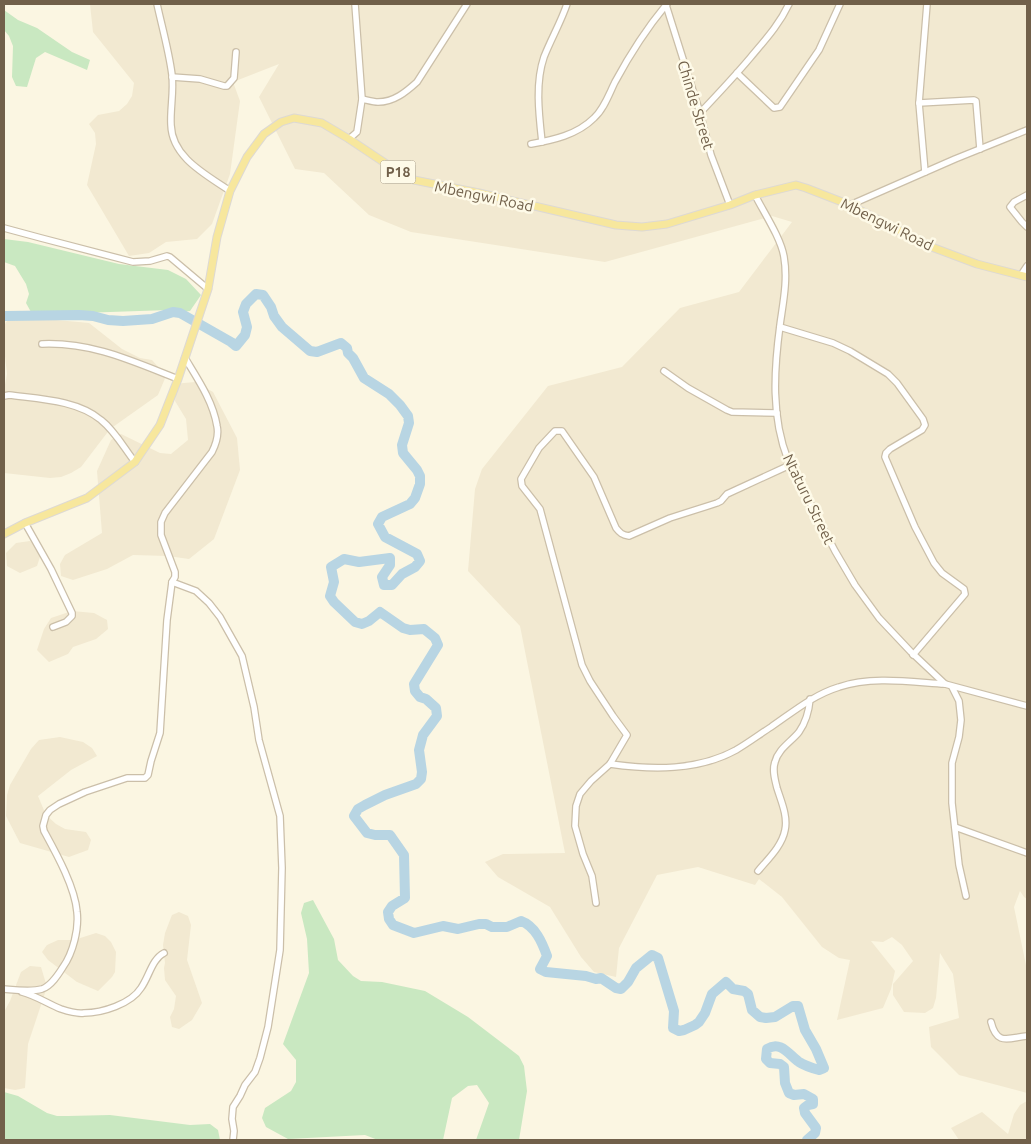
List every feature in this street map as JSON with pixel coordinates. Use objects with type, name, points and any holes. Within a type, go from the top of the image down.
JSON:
[{"type":"main road","name":"Mbengwi Road","points":[[4,534],[87,498],[135,462],[160,424],[178,379],[208,289],[217,237],[230,191],[246,157],[264,134],[281,122],[294,118],[322,123],[414,180],[616,225],[642,227],[667,224],[730,205],[755,195],[796,185],[850,205],[929,246],[977,264],[1024,276]]},
{"type":"street","points":[[157,4],[172,77],[171,127],[176,143],[184,157],[230,191]]},
{"type":"street","points":[[349,139],[357,132],[362,99],[355,4]]},
{"type":"street","points":[[362,99],[378,102],[394,99],[407,92],[418,82],[467,4]]},
{"type":"street","points":[[542,142],[538,114],[540,73],[544,58],[567,4]]},
{"type":"street","points":[[531,144],[561,138],[573,133],[595,117],[602,109],[616,81],[647,30],[666,4]]},
{"type":"street","name":"Chinde Street","points":[[666,4],[711,154],[730,205]]},
{"type":"street","points":[[700,113],[737,73],[781,20],[789,4]]},
{"type":"street","points":[[737,73],[774,108],[780,108],[819,50],[840,4]]},
{"type":"street","points":[[925,172],[920,103],[927,4]]},
{"type":"street","points":[[172,77],[200,80],[227,86],[234,78],[236,52]]},
{"type":"street","points":[[920,103],[976,101],[980,149]]},
{"type":"street","points":[[850,205],[1027,130]]},
{"type":"street","name":"Ntaturu Street","points":[[755,195],[775,234],[784,257],[785,289],[775,360],[774,388],[784,450],[835,551],[855,585],[879,618],[913,655],[945,684],[1027,706]]},
{"type":"street","points":[[1027,195],[1014,202],[1010,207],[1027,227]]},
{"type":"street","points":[[4,228],[133,262],[150,261],[167,256],[208,289]]},
{"type":"street","points":[[1024,276],[1027,266]]},
{"type":"street","points":[[780,327],[833,343],[888,374],[897,383],[925,425],[922,430],[890,449],[885,457],[915,527],[934,563],[942,573],[964,589],[965,594],[913,655]]},
{"type":"street","points":[[42,344],[78,346],[107,352],[178,379]]},
{"type":"street","points":[[11,990],[41,989],[46,987],[56,977],[69,959],[78,923],[73,894],[58,857],[44,830],[43,826],[46,815],[59,804],[85,792],[127,778],[145,778],[148,775],[160,733],[167,620],[172,582],[175,577],[161,535],[160,522],[212,452],[217,441],[218,426],[209,402],[185,358]]},
{"type":"street","points":[[664,371],[688,388],[732,412],[777,413]]},
{"type":"street","points":[[4,396],[56,401],[86,410],[110,429],[135,462]]},
{"type":"street","points":[[596,903],[592,876],[575,826],[576,806],[580,794],[610,764],[627,735],[582,666],[540,509],[527,493],[521,479],[539,448],[555,431],[560,430],[594,477],[616,528],[624,536],[629,536],[670,518],[717,503],[727,494],[790,465]]},
{"type":"street","points":[[26,523],[72,613],[70,619],[53,627]]},
{"type":"street","points":[[172,582],[196,591],[209,602],[242,656],[254,707],[259,740],[280,816],[282,868],[280,950],[268,1026],[260,1058],[255,1072],[245,1084],[233,1107],[234,1140]]},
{"type":"street","points":[[610,764],[637,768],[657,768],[691,765],[712,760],[736,750],[810,699],[840,686],[869,681],[890,680],[945,684]]},
{"type":"street","points":[[952,687],[959,701],[960,720],[960,737],[952,763],[952,803],[959,865],[966,896]]},
{"type":"street","points":[[758,871],[777,848],[786,829],[784,811],[775,781],[775,759],[779,752],[799,732],[806,720],[810,699]]},
{"type":"street","points":[[955,827],[1027,853]]},
{"type":"street","points":[[4,989],[28,994],[62,1009],[83,1014],[109,1009],[127,1001],[141,989],[158,957],[164,953]]},
{"type":"street","points":[[991,1022],[993,1033],[997,1037],[1005,1040],[1027,1036]]},
{"type":"shaded area","points":[[90,4],[1027,4],[1027,899],[1020,891],[1014,907],[1027,970],[1027,1093],[959,1075],[931,1047],[929,1027],[959,1018],[953,974],[940,953],[936,998],[933,1008],[925,1013],[904,1012],[893,995],[893,984],[913,961],[902,945],[892,937],[883,942],[871,941],[895,971],[891,989],[883,1008],[837,1020],[850,960],[839,958],[822,947],[782,897],[759,879],[755,885],[698,867],[657,875],[619,948],[616,977],[594,972],[581,957],[550,907],[498,877],[485,862],[503,854],[565,853],[520,626],[468,571],[475,489],[482,469],[548,386],[622,367],[680,308],[739,292],[792,222],[772,216],[605,262],[411,232],[369,215],[324,173],[295,169],[259,97],[279,64],[233,82],[240,101],[230,174],[212,224],[197,239],[166,242],[149,253],[129,256],[87,185],[96,144],[95,133],[89,124],[98,115],[119,111],[127,104],[132,96],[134,83],[93,32]]},
{"type":"shaded area","points":[[14,316],[89,323],[122,349],[140,358],[152,360],[166,376],[158,395],[110,429],[81,467],[61,477],[50,478],[4,473],[4,390],[7,374],[4,327],[6,322]]},
{"type":"shaded area","points":[[195,382],[213,392],[237,438],[240,470],[214,539],[189,559],[133,555],[107,569],[73,580],[61,576],[60,564],[65,555],[102,533],[97,471],[111,440],[121,434],[160,453],[171,454],[188,440],[186,419],[175,401],[176,391],[173,384]]},
{"type":"shaded area","points":[[30,541],[42,551],[37,566],[20,573],[7,566],[6,553],[16,543]]},
{"type":"shaded area","points":[[72,611],[94,613],[107,620],[108,629],[96,639],[73,647],[68,654],[49,662],[37,650],[44,629],[51,618]]},
{"type":"shaded area","points":[[60,737],[83,742],[92,748],[97,756],[71,770],[38,796],[46,815],[56,824],[65,829],[86,832],[91,840],[88,850],[69,857],[20,843],[6,816],[7,795],[10,785],[31,749],[39,740]]},
{"type":"shaded area","points":[[179,912],[188,916],[191,925],[187,960],[202,1003],[192,1020],[179,1029],[172,1027],[170,1017],[174,1009],[176,996],[165,980],[163,945],[165,933],[172,915]]},
{"type":"shaded area","points":[[96,933],[105,936],[111,942],[116,952],[115,972],[98,991],[77,982],[48,960],[42,952],[47,945],[58,940],[74,940]]},
{"type":"shaded area","points":[[30,966],[41,967],[47,987],[28,1044],[25,1088],[15,1090],[4,1088],[4,1012],[21,972]]},
{"type":"shaded area","points":[[1027,1101],[1027,1140],[959,1140],[951,1128],[982,1112],[1008,1134],[1014,1114],[1020,1105]]},
{"type":"green space","points":[[4,10],[18,20],[37,28],[72,52],[90,60],[87,70],[45,52],[36,58],[27,87],[16,86],[12,77],[13,46],[4,30]]},
{"type":"green space","points":[[4,239],[28,242],[119,264],[168,270],[186,279],[201,295],[190,311],[51,314],[31,312],[26,303],[29,294],[26,284],[15,266],[4,262]]},
{"type":"green space","points":[[313,900],[334,939],[338,960],[353,976],[361,981],[382,982],[425,991],[468,1017],[519,1056],[524,1066],[527,1091],[519,1140],[476,1140],[489,1103],[477,1085],[468,1086],[452,1098],[443,1140],[378,1140],[365,1135],[288,1139],[266,1127],[262,1118],[265,1108],[291,1091],[296,1082],[296,1060],[283,1044],[309,973],[307,939],[301,913],[304,903]]},
{"type":"green space","points":[[4,1092],[18,1096],[47,1113],[57,1116],[110,1115],[190,1125],[210,1124],[218,1130],[220,1140],[4,1140]]},
{"type":"waterway","points":[[4,316],[79,315],[123,321],[152,319],[173,312],[180,313],[236,346],[245,335],[247,327],[243,312],[246,304],[256,294],[263,295],[282,327],[310,351],[317,352],[341,343],[347,348],[348,353],[353,358],[364,378],[389,394],[408,416],[409,423],[402,445],[403,453],[417,470],[420,476],[420,484],[415,498],[410,504],[382,517],[378,524],[385,537],[417,554],[420,561],[415,567],[402,574],[392,585],[384,585],[382,577],[390,565],[390,558],[359,562],[344,559],[331,567],[334,582],[330,596],[355,622],[362,624],[380,612],[403,628],[410,630],[424,629],[435,638],[438,645],[414,684],[415,691],[420,697],[426,699],[436,708],[437,716],[423,735],[419,750],[421,779],[416,784],[385,795],[365,805],[358,809],[354,816],[367,833],[390,835],[404,855],[405,898],[392,906],[388,912],[389,919],[393,925],[414,933],[443,926],[458,929],[479,924],[486,924],[492,927],[507,927],[521,921],[534,931],[547,956],[540,969],[546,972],[586,976],[596,979],[601,978],[616,988],[621,989],[628,982],[636,968],[652,955],[658,958],[674,1011],[673,1028],[679,1031],[699,1022],[705,1013],[712,994],[726,982],[733,989],[744,991],[748,994],[752,1010],[760,1017],[775,1017],[793,1006],[798,1006],[805,1030],[824,1068],[819,1070],[804,1065],[781,1047],[776,1046],[767,1049],[766,1059],[770,1063],[780,1064],[784,1067],[785,1083],[789,1093],[794,1095],[804,1094],[813,1099],[813,1104],[804,1108],[805,1113],[816,1128],[815,1133],[807,1140]]}]
